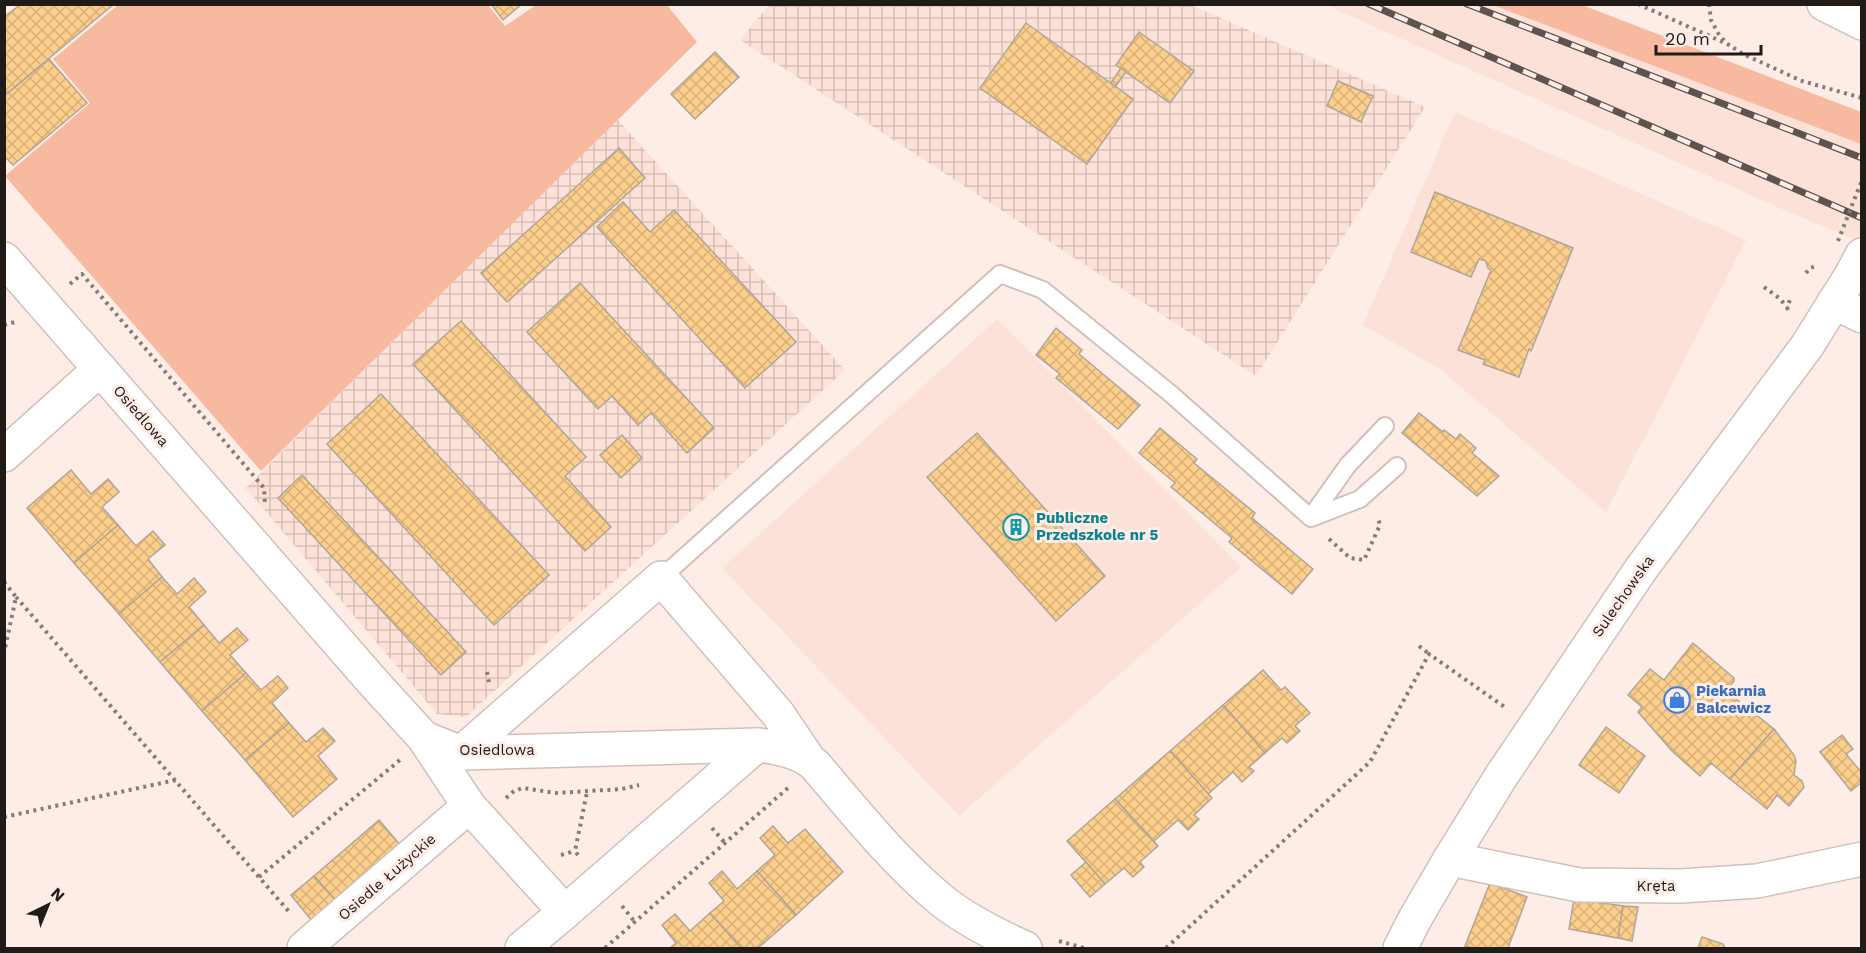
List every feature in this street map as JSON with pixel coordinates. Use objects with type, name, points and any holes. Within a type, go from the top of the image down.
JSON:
[{"type":"street","points":[[1824,4],[1862,23]]},
{"type":"street","name":"Sulechowska","points":[[1400,948],[1450,859],[1508,766],[1641,569],[1807,346],[1848,309],[1852,274],[1850,248]]},
{"type":"street","name":"Osiedlowa","points":[[4,259],[365,673],[416,745],[461,753],[757,745],[785,749],[812,763],[886,847],[942,901],[978,925],[1024,948]]},
{"type":"street","points":[[4,454],[100,369]]},
{"type":"street","points":[[461,753],[661,578],[778,714],[812,763]]},
{"type":"street","points":[[416,745],[565,912]]},
{"type":"street","points":[[522,948],[757,745]]},
{"type":"street","name":"Osiedle Łużyckie","points":[[309,944],[475,813]]},
{"type":"street","name":"Kręta","points":[[1450,859],[1579,885],[1670,886],[1757,882],[1862,859]]},
{"type":"lane","points":[[661,578],[1000,274],[1043,290],[1171,394],[1311,518]]},
{"type":"lane","points":[[1311,518],[1348,465],[1385,426]]},
{"type":"lane","points":[[1311,518],[1360,499],[1397,465]]},
{"type":"path","points":[[1638,4],[1726,43],[1743,54],[1802,81],[1862,98]]},
{"type":"path","points":[[1709,4],[1711,20],[1726,43]]},
{"type":"path","points":[[1850,248],[1862,180]]},
{"type":"path","points":[[1764,287],[1779,298],[1786,307]]},
{"type":"path","points":[[1333,544],[1350,558],[1364,560],[1380,525]]},
{"type":"path","points":[[4,582],[259,877],[309,944]]},
{"type":"path","points":[[4,653],[16,597]]},
{"type":"path","points":[[1419,646],[1510,711]]},
{"type":"path","points":[[1166,948],[1370,762],[1429,654]]},
{"type":"path","points":[[259,877],[416,745]]},
{"type":"path","points":[[605,948],[812,763]]},
{"type":"path","points":[[4,817],[176,780]]},
{"type":"path","points":[[475,813],[523,788],[556,792],[598,791],[640,785]]},
{"type":"path","points":[[690,803],[725,843]]},
{"type":"path","points":[[1058,940],[1084,948]]},
{"type":"shaded area","points":[[118,5],[488,5],[505,26],[536,5],[667,5],[697,42],[261,471],[5,176],[90,103],[53,59]]},
{"type":"shaded area","points":[[769,5],[1191,5],[1425,107],[1256,376],[740,40]]},
{"type":"shaded area","points":[[1326,5],[1582,5],[1861,112],[1861,242],[1782,209]]},
{"type":"shaded area","points":[[1493,5],[1582,5],[1861,112],[1861,144]]},
{"type":"shaded area","points":[[1455,112],[1746,240],[1606,512],[1440,369],[1363,325]]},
{"type":"shaded area","points":[[615,117],[845,370],[466,717],[437,714],[246,488]]},
{"type":"shaded area","points":[[997,319],[1241,567],[959,816],[722,568]]},
{"type":"building","points":[[21,4],[114,4],[4,96],[4,17]]},
{"type":"building","points":[[491,4],[522,4],[503,20]]},
{"type":"building","points":[[1026,23],[1133,99],[1087,164],[980,88]]},
{"type":"building","points":[[1139,32],[1194,71],[1170,103],[1116,65]]},
{"type":"building","points":[[715,52],[739,77],[695,119],[671,94]]},
{"type":"building","points":[[49,59],[87,103],[13,165],[4,156],[4,96]]},
{"type":"building","points":[[1121,68],[1126,72],[1115,87],[1111,83]]},
{"type":"building","points":[[1338,81],[1373,96],[1361,122],[1327,106]]},
{"type":"building","points":[[619,148],[645,178],[507,302],[481,273]]},
{"type":"building","points":[[1435,192],[1573,248],[1519,377],[1483,364],[1485,360],[1458,350],[1491,270],[1486,261],[1479,259],[1471,277],[1411,252]]},
{"type":"building","points":[[623,202],[650,232],[674,210],[796,342],[745,388],[597,227]]},
{"type":"building","points":[[580,283],[714,428],[687,453],[651,413],[638,425],[612,396],[598,409],[527,332]]},
{"type":"building","points":[[461,321],[586,457],[565,476],[611,527],[585,551],[413,364]]},
{"type":"building","points":[[1056,328],[1082,350],[1079,354],[1140,405],[1118,429],[1056,378],[1060,374],[1036,355]]},
{"type":"building","points":[[381,394],[549,575],[494,625],[327,444]]},
{"type":"building","points":[[1419,413],[1456,439],[1460,434],[1476,448],[1472,453],[1499,476],[1477,496],[1402,433]]},
{"type":"building","points":[[1160,428],[1197,459],[1194,463],[1255,513],[1252,518],[1313,569],[1292,594],[1229,542],[1232,538],[1171,487],[1175,483],[1139,453]]},
{"type":"building","name":"Publiczne Przedszkole nr 5","points":[[977,433],[1105,576],[1056,621],[927,477]]},
{"type":"building","points":[[622,435],[642,458],[621,478],[600,455]]},
{"type":"building","points":[[71,470],[91,494],[108,479],[119,492],[102,507],[118,525],[74,563],[27,508]]},
{"type":"building","points":[[302,475],[466,652],[441,675],[278,498]]},
{"type":"building","points":[[118,525],[136,546],[153,531],[165,545],[148,559],[162,577],[119,614],[74,563]]},
{"type":"building","points":[[162,577],[177,594],[194,578],[206,592],[189,607],[204,625],[160,662],[119,614]]},
{"type":"building","points":[[204,625],[219,643],[237,628],[248,640],[230,655],[246,673],[202,711],[160,662]]},
{"type":"building","points":[[1693,643],[1734,678],[1726,691],[1774,729],[1730,779],[1711,763],[1700,776],[1672,751],[1638,712],[1642,707],[1628,695],[1650,669],[1664,680]]},
{"type":"building","points":[[1263,670],[1281,690],[1285,687],[1310,713],[1295,726],[1300,731],[1287,743],[1282,738],[1265,753],[1223,705]]},
{"type":"building","points":[[246,673],[261,690],[278,676],[288,688],[272,703],[289,723],[245,760],[202,711]]},
{"type":"building","points":[[1223,705],[1265,753],[1249,767],[1254,771],[1242,782],[1233,772],[1208,794],[1170,751]]},
{"type":"building","points":[[289,723],[306,742],[323,728],[335,741],[318,756],[337,779],[293,817],[245,760]]},
{"type":"building","points":[[1606,727],[1645,756],[1619,793],[1579,765]]},
{"type":"building","points":[[1774,729],[1794,755],[1796,761],[1794,775],[1802,781],[1804,787],[1789,806],[1777,795],[1767,809],[1730,779]]},
{"type":"building","points":[[1842,735],[1853,749],[1846,754],[1862,773],[1862,782],[1851,791],[1820,752]]},
{"type":"building","points":[[1170,751],[1212,798],[1194,815],[1199,819],[1188,830],[1178,820],[1154,841],[1115,799]]},
{"type":"building","points":[[1115,799],[1158,846],[1140,862],[1144,867],[1133,877],[1124,868],[1105,884],[1067,841]]},
{"type":"building","points":[[379,820],[401,846],[336,901],[314,876]]},
{"type":"building","points":[[773,826],[788,843],[805,829],[843,872],[796,915],[757,871],[775,855],[760,838]]},
{"type":"building","points":[[1086,862],[1105,884],[1090,897],[1071,875]]},
{"type":"building","points":[[722,871],[737,889],[757,871],[796,915],[758,948],[741,948],[710,913],[724,901],[709,883]]},
{"type":"building","points":[[314,876],[336,901],[312,921],[291,895]]},
{"type":"building","points":[[1490,883],[1527,897],[1508,948],[1465,946]]},
{"type":"building","points":[[1574,899],[1623,906],[1618,938],[1569,929]]},
{"type":"building","points":[[1623,906],[1638,907],[1632,941],[1618,938]]},
{"type":"building","points":[[710,913],[741,948],[670,948],[676,943],[662,925],[675,914],[690,931]]},
{"type":"building","points":[[1702,937],[1723,944],[1725,948],[1698,948]]},
{"type":"railway","points":[[1369,4],[1862,218]]},
{"type":"railway","points":[[1467,4],[1862,158]]},
{"type":"place","name":"Publiczne Przedszkole nr 5","points":[[1016,527]]},
{"type":"place","name":"Piekarnia Balcewicz","points":[[1677,700]]}]
